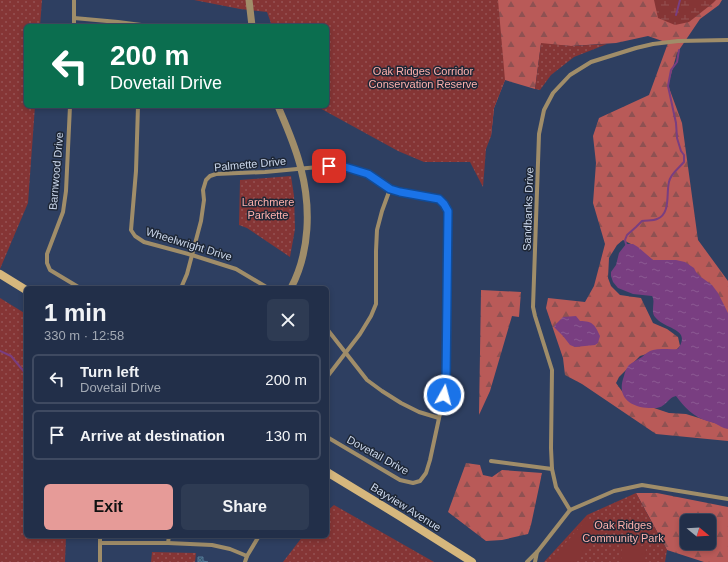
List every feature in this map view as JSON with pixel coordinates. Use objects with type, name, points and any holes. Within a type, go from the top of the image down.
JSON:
[{"type":"main road","points":[[0,274],[24,289]]},
{"type":"main road","name":"Bayview Avenue","points":[[329,473],[472,562]]},
{"type":"street","points":[[74,0],[74,24]]},
{"type":"street","points":[[249,0],[252,24]]},
{"type":"street","points":[[74,18],[134,24]]},
{"type":"street","name":"Sandbanks Drive","points":[[570,510],[556,487],[552,469],[552,370],[535,316],[534,306],[540,134],[544,110],[553,93],[570,75],[591,62],[654,44],[678,41],[728,40]]},
{"type":"street","name":"Barnwood Drive","points":[[70,108],[66,191],[63,212],[47,254],[47,263],[50,270],[77,286]]},
{"type":"street","name":"Wheelwright Drive","points":[[138,108],[136,171],[131,230],[135,236],[144,242],[236,269],[265,286]]},
{"type":"street","points":[[279,108],[301,168],[307,197],[308,221],[305,245],[292,286]]},
{"type":"street","name":"Dovetail Drive","points":[[301,168],[329,166],[345,167],[368,174],[390,189],[439,199],[448,211],[446,381],[426,473],[420,481],[413,483],[400,480],[329,438]]},
{"type":"street","name":"Palmette Drive","points":[[192,255],[201,221],[204,200],[203,190],[206,180],[210,176],[216,174],[265,172],[301,168]]},
{"type":"street","points":[[329,374],[360,334],[371,316],[376,304],[377,230],[390,189]]},
{"type":"street","points":[[181,286],[187,274],[192,255]]},
{"type":"street","points":[[329,332],[367,380],[401,403],[419,412],[439,418]]},
{"type":"street","points":[[491,461],[552,469]]},
{"type":"street","points":[[527,562],[538,551],[570,510],[614,491],[642,485],[728,499]]},
{"type":"street","points":[[100,538],[100,562]]},
{"type":"street","points":[[168,543],[169,538]]},
{"type":"street","points":[[245,562],[258,538]]},
{"type":"street","points":[[100,543],[168,543],[221,547],[247,556]]},
{"type":"street","points":[[534,562],[538,551]]},
{"type":"green space","points":[[0,0],[42,0],[40,24],[24,24],[24,108],[35,108],[28,203],[0,269]]},
{"type":"green space","name":"Oak Ridges Corridor Conservation Reserve","points":[[194,0],[498,0],[505,80],[494,108],[491,136],[486,149],[483,187],[470,162],[424,162],[398,151],[320,108],[329,108],[329,24],[271,24],[267,12],[240,9]]},
{"type":"green space","points":[[329,0],[722,0],[719,5],[700,19],[677,53],[668,85],[682,123],[698,240],[728,281],[728,316],[713,288],[688,267],[658,264],[633,245],[623,240],[617,245],[609,258],[608,278],[611,286],[620,295],[641,298],[653,323],[667,329],[678,337],[680,346],[673,353],[660,350],[640,356],[619,377],[616,383],[624,394],[648,406],[669,413],[686,414],[728,427],[728,441],[656,434],[582,384],[565,375],[563,358],[546,308],[548,298],[585,302],[594,286],[605,244],[593,203],[596,163],[593,136],[599,118],[649,95],[668,43],[648,36],[616,43],[571,46],[541,44],[535,89],[505,80],[494,108],[491,136]]},
{"type":"green space","points":[[654,0],[716,0],[689,22],[675,25],[658,18]]},
{"type":"green space","points":[[541,43],[571,46],[607,44],[574,57],[551,75],[540,90],[535,89]]},
{"type":"green space","name":"Larchmere Parkette","points":[[291,176],[294,196],[295,229],[290,257],[247,228],[239,225],[240,180]]},
{"type":"green space","points":[[481,290],[521,292],[519,317],[512,316],[490,391],[479,415]]},
{"type":"green space","points":[[0,298],[24,313],[24,538],[66,538],[65,562],[0,562]]},
{"type":"green space","points":[[466,463],[480,465],[483,475],[492,477],[502,470],[542,473],[528,534],[502,540],[486,541],[448,512]]},
{"type":"green space","points":[[636,493],[657,493],[728,507],[728,562],[704,562],[667,550]]},
{"type":"green space","name":"Oak Ridges Community Park","points":[[636,493],[667,550],[665,562],[544,562],[587,515]]},
{"type":"green space","points":[[334,505],[434,562],[283,562],[301,538],[329,538],[329,509]]},
{"type":"green space","points":[[586,520],[600,532],[573,562],[550,561]]},
{"type":"green space","points":[[623,545],[644,546],[646,548],[645,562],[621,562]]},
{"type":"green space","points":[[152,552],[196,553],[195,562],[151,562]]},
{"type":"water","points":[[626,244],[633,244],[653,260],[676,260],[685,262],[694,268],[696,272],[712,285],[718,293],[728,313],[728,429],[698,417],[686,408],[676,396],[659,408],[640,407],[634,405],[624,397],[622,384],[627,367],[652,350],[678,349],[682,337],[676,330],[665,325],[655,317],[653,312],[652,296],[633,294],[618,288],[613,282],[611,272],[616,265],[619,253]]},
{"type":"water","points":[[576,316],[580,321],[591,323],[595,326],[600,336],[598,343],[595,345],[575,347],[570,345],[554,327],[563,317]]},
{"type":"building","points":[[198,557],[203,557],[203,561],[208,562],[198,562]]},
{"type":"waterway","points":[[676,15],[680,0]]},
{"type":"waterway","points":[[626,244],[625,240],[627,235],[642,221],[655,220],[664,213],[667,203],[670,179],[684,162],[684,155],[681,151],[677,138],[676,123],[668,86],[671,70],[677,62],[679,50]]},
{"type":"waterway","points":[[0,351],[11,356],[24,372]]},
{"type":"route","points":[[329,166],[345,167],[368,174],[390,189],[400,192],[439,199],[448,211],[446,381],[444,395]]}]
